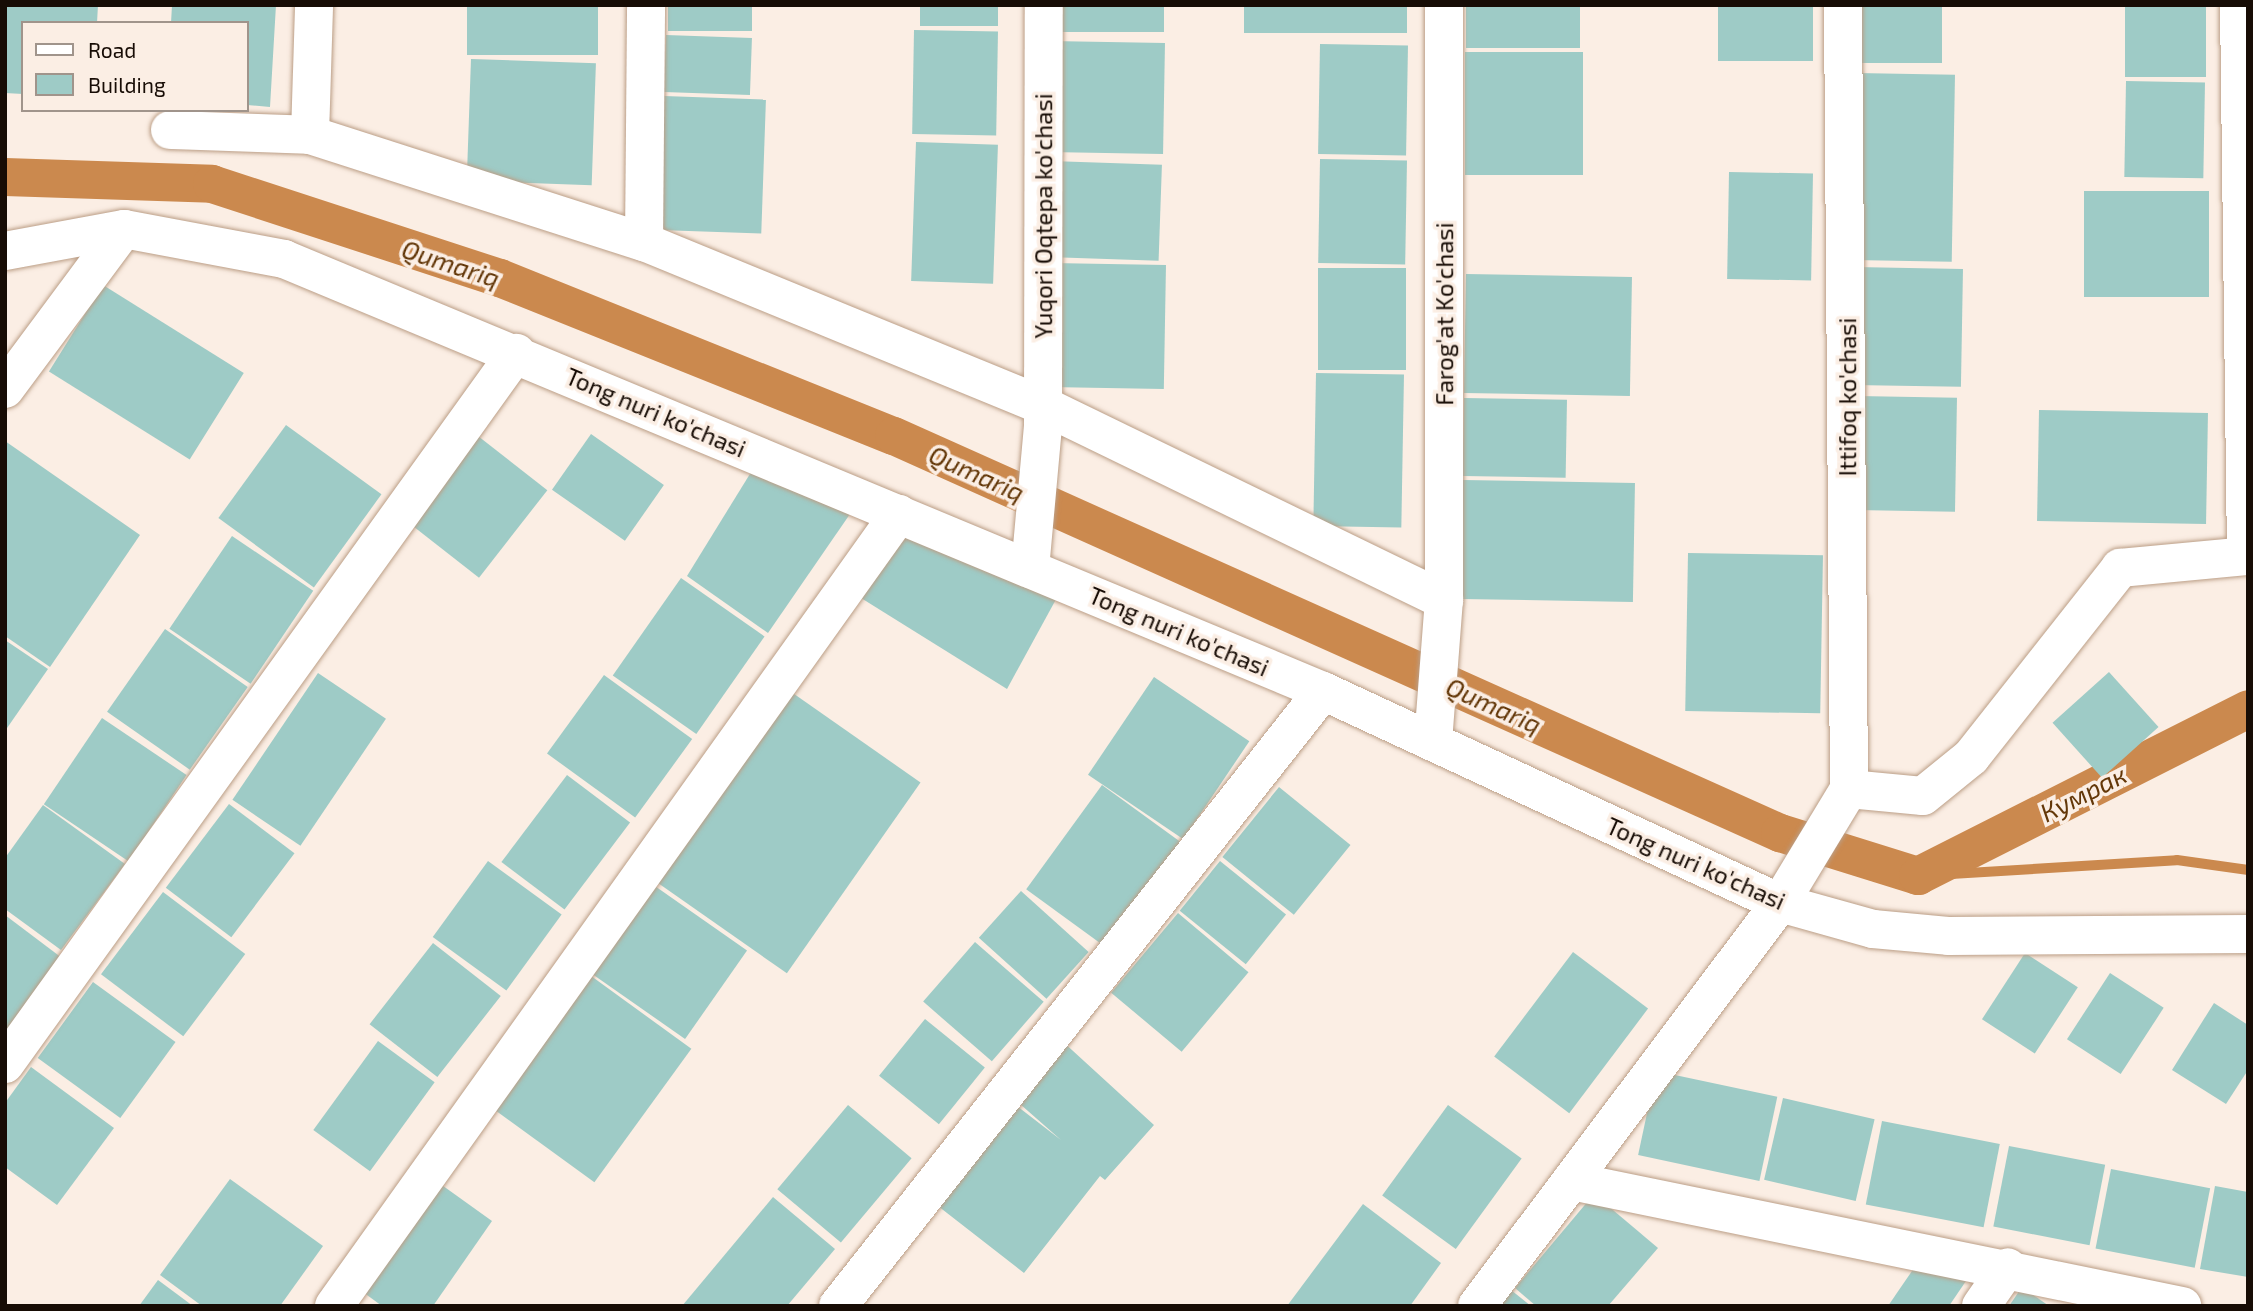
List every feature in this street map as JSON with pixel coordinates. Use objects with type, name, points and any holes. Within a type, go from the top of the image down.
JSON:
[{"type":"street","points":[[310,135],[314,5]]},
{"type":"street","points":[[644,242],[646,5]]},
{"type":"street","name":"Yuqori Oqtepa ko'chasi","points":[[1030,569],[1042,416],[1044,5]]},
{"type":"street","name":"Farog'at Ko'chasi","points":[[1433,742],[1442,611],[1444,5]]},
{"type":"street","name":"Ittifoq ko'chasi","points":[[1843,5],[1849,789]]},
{"type":"street","points":[[1478,1306],[1787,890],[1830,824],[1849,789],[1923,796],[1971,757],[2120,568],[2247,556],[2239,5]]},
{"type":"street","points":[[170,130],[310,135],[644,242],[1042,416],[1442,611]]},
{"type":"street","points":[[5,251],[124,229]]},
{"type":"street","points":[[5,389],[124,229]]},
{"type":"street","name":"Tong nuri ko'chasi","points":[[124,229],[284,259],[1322,691],[1433,742],[1787,890],[1872,929],[1948,936],[2248,934]]},
{"type":"street","points":[[5,1064],[516,354]]},
{"type":"street","points":[[334,1306],[899,514]]},
{"type":"street","points":[[838,1306],[1322,691]]},
{"type":"street","points":[[1571,1181],[2008,1267],[2182,1306]]},
{"type":"street","points":[[1981,1306],[2008,1267]]},
{"type":"building","points":[[5,5],[98,5],[97,21],[21,21],[21,94],[5,93]]},
{"type":"building","points":[[172,5],[276,5],[270,107],[248,105],[248,21],[171,21]]},
{"type":"building","points":[[467,5],[598,5],[598,55],[467,55]]},
{"type":"building","points":[[668,5],[752,5],[752,31],[668,31]]},
{"type":"building","points":[[920,5],[998,5],[998,26],[920,26]]},
{"type":"building","points":[[1049,5],[1164,5],[1164,32],[1049,32]]},
{"type":"building","points":[[1244,5],[1407,5],[1407,33],[1244,33]]},
{"type":"building","points":[[1466,5],[1580,5],[1580,48],[1466,48]]},
{"type":"building","points":[[1718,5],[1813,5],[1813,61],[1718,61]]},
{"type":"building","points":[[1857,5],[1942,5],[1942,63],[1857,63]]},
{"type":"building","points":[[2125,5],[2206,5],[2206,77],[2125,77]]},
{"type":"building","points":[[914,30],[998,31],[996,135],[912,134]]},
{"type":"building","points":[[666,35],[752,38],[750,95],[664,92]]},
{"type":"building","points":[[1050,41],[1165,43],[1163,154],[1048,152]]},
{"type":"building","points":[[1320,44],[1408,46],[1406,156],[1318,154]]},
{"type":"building","points":[[1465,52],[1583,52],[1583,175],[1465,175]]},
{"type":"building","points":[[471,59],[596,63],[592,185],[467,181]]},
{"type":"building","points":[[1856,73],[1955,75],[1952,262],[1853,260]]},
{"type":"building","points":[[2126,81],[2205,82],[2203,178],[2124,177]]},
{"type":"building","points":[[664,96],[766,100],[761,233],[659,230]]},
{"type":"building","points":[[916,142],[998,145],[993,284],[911,281]]},
{"type":"building","points":[[1320,159],[1407,161],[1405,265],[1318,263]]},
{"type":"building","points":[[1051,161],[1162,165],[1159,261],[1048,257]]},
{"type":"building","points":[[1729,172],[1813,173],[1811,280],[1727,279]]},
{"type":"building","points":[[2084,191],[2209,191],[2209,297],[2084,297]]},
{"type":"building","points":[[1051,263],[1166,265],[1164,389],[1049,387]]},
{"type":"building","points":[[1855,267],[1963,269],[1961,387],[1853,385]]},
{"type":"building","points":[[1318,268],[1406,268],[1406,370],[1318,370]]},
{"type":"building","points":[[1466,274],[1632,277],[1630,396],[1464,393]]},
{"type":"building","points":[[103,285],[244,373],[190,459],[49,372]]},
{"type":"building","points":[[1316,373],[1404,375],[1401,528],[1313,526]]},
{"type":"building","points":[[1857,396],[1957,398],[1955,512],[1855,510]]},
{"type":"building","points":[[1464,398],[1567,400],[1566,478],[1463,476]]},
{"type":"building","points":[[2039,410],[2208,413],[2206,524],[2037,521]]},
{"type":"building","points":[[286,425],[381,494],[314,587],[218,518]]},
{"type":"building","points":[[591,434],[664,485],[625,541],[552,490]]},
{"type":"building","points":[[478,436],[547,490],[479,578],[410,523]]},
{"type":"building","points":[[5,441],[140,535],[50,667],[5,636]]},
{"type":"building","points":[[753,469],[850,514],[768,633],[687,576]]},
{"type":"building","points":[[1463,480],[1635,483],[1633,602],[1461,599]]},
{"type":"building","points":[[910,527],[1060,592],[1007,689],[861,598]]},
{"type":"building","points":[[232,536],[313,591],[251,684],[169,629]]},
{"type":"building","points":[[1688,553],[1823,555],[1820,713],[1685,711]]},
{"type":"building","points":[[681,578],[765,637],[696,734],[613,675]]},
{"type":"building","points":[[165,629],[248,687],[190,770],[107,712]]},
{"type":"building","points":[[5,640],[48,669],[5,731]]},
{"type":"building","points":[[2109,672],[2159,727],[2102,778],[2053,723]]},
{"type":"building","points":[[318,673],[386,719],[300,846],[232,800]]},
{"type":"building","points":[[604,675],[692,739],[635,818],[547,753]]},
{"type":"building","points":[[1154,677],[1249,741],[1183,839],[1088,775]]},
{"type":"building","points":[[787,689],[921,782],[787,973],[653,880]]},
{"type":"building","points":[[102,718],[187,775],[128,861],[44,804]]},
{"type":"building","points":[[567,775],[630,823],[564,910],[501,862]]},
{"type":"building","points":[[1102,785],[1181,843],[1105,947],[1026,889]]},
{"type":"building","points":[[1279,787],[1350,845],[1294,915],[1222,857]]},
{"type":"building","points":[[229,804],[294,853],[231,937],[166,888]]},
{"type":"building","points":[[43,805],[125,864],[61,950],[5,909],[5,858]]},
{"type":"building","points":[[488,861],[562,914],[506,991],[433,937]]},
{"type":"building","points":[[1220,861],[1286,914],[1246,964],[1180,911]]},
{"type":"building","points":[[652,884],[747,951],[685,1039],[590,972]]},
{"type":"building","points":[[1021,891],[1089,952],[1046,999],[979,938]]},
{"type":"building","points":[[163,892],[245,954],[183,1036],[101,974]]},
{"type":"building","points":[[1178,913],[1248,972],[1182,1052],[1111,993]]},
{"type":"building","points":[[5,915],[62,958],[5,1035]]},
{"type":"building","points":[[975,942],[1044,1002],[992,1061],[923,1002]]},
{"type":"building","points":[[433,943],[501,996],[437,1077],[370,1024]]},
{"type":"building","points":[[1573,952],[1648,1009],[1569,1113],[1494,1057]]},
{"type":"building","points":[[2025,953],[2078,987],[2035,1054],[1982,1019]]},
{"type":"building","points":[[587,973],[691,1049],[594,1182],[490,1106]]},
{"type":"building","points":[[2110,973],[2164,1008],[2121,1074],[2067,1039]]},
{"type":"building","points":[[93,982],[176,1042],[120,1118],[38,1058]]},
{"type":"building","points":[[2214,1003],[2248,1025],[2248,1070],[2226,1104],[2172,1070]]},
{"type":"building","points":[[925,1019],[985,1067],[939,1124],[879,1076]]},
{"type":"building","points":[[1061,1040],[1154,1125],[1105,1180],[1100,1176],[1024,1273],[929,1199],[1008,1099],[1061,1140],[1011,1096]]},
{"type":"building","points":[[378,1041],[435,1082],[370,1171],[313,1130]]},
{"type":"building","points":[[31,1067],[114,1128],[57,1205],[5,1167],[5,1103]]},
{"type":"building","points":[[1656,1071],[1777,1097],[1759,1181],[1638,1155]]},
{"type":"building","points":[[1783,1098],[1875,1119],[1856,1201],[1764,1180]]},
{"type":"building","points":[[848,1105],[912,1158],[841,1243],[777,1189]]},
{"type":"building","points":[[1448,1105],[1522,1158],[1456,1249],[1382,1196]]},
{"type":"building","points":[[1882,1121],[2000,1144],[1984,1227],[1866,1204]]},
{"type":"building","points":[[2009,1146],[2105,1165],[2090,1245],[1993,1226]]},
{"type":"building","points":[[2111,1169],[2210,1188],[2195,1268],[2096,1249]]},
{"type":"building","points":[[432,1178],[492,1221],[433,1306],[382,1306],[356,1287]]},
{"type":"building","points":[[230,1179],[323,1246],[280,1306],[202,1306],[160,1275]]},
{"type":"building","points":[[2215,1186],[2248,1192],[2248,1277],[2200,1269]]},
{"type":"building","points":[[1594,1194],[1658,1248],[1608,1306],[1536,1306],[1515,1288]]},
{"type":"building","points":[[773,1197],[835,1249],[787,1306],[682,1306]]},
{"type":"building","points":[[1363,1204],[1441,1263],[1410,1306],[1287,1306]]},
{"type":"building","points":[[1925,1252],[1966,1281],[1949,1306],[1888,1306]]},
{"type":"building","points":[[158,1280],[193,1306],[139,1306]]},
{"type":"building","points":[[2022,1287],[2049,1306],[2009,1306]]},
{"type":"building","points":[[1511,1290],[1531,1306],[1500,1306]]},
{"type":"waterway","name":"Qumariq","points":[[5,177],[212,184],[500,278],[894,436],[1780,833],[1918,876],[2248,709]]},
{"type":"waterway","points":[[1918,876],[2177,860],[2248,870]]},
{"type":"water label","name":"Кумрак","points":[[2083,793]]}]
